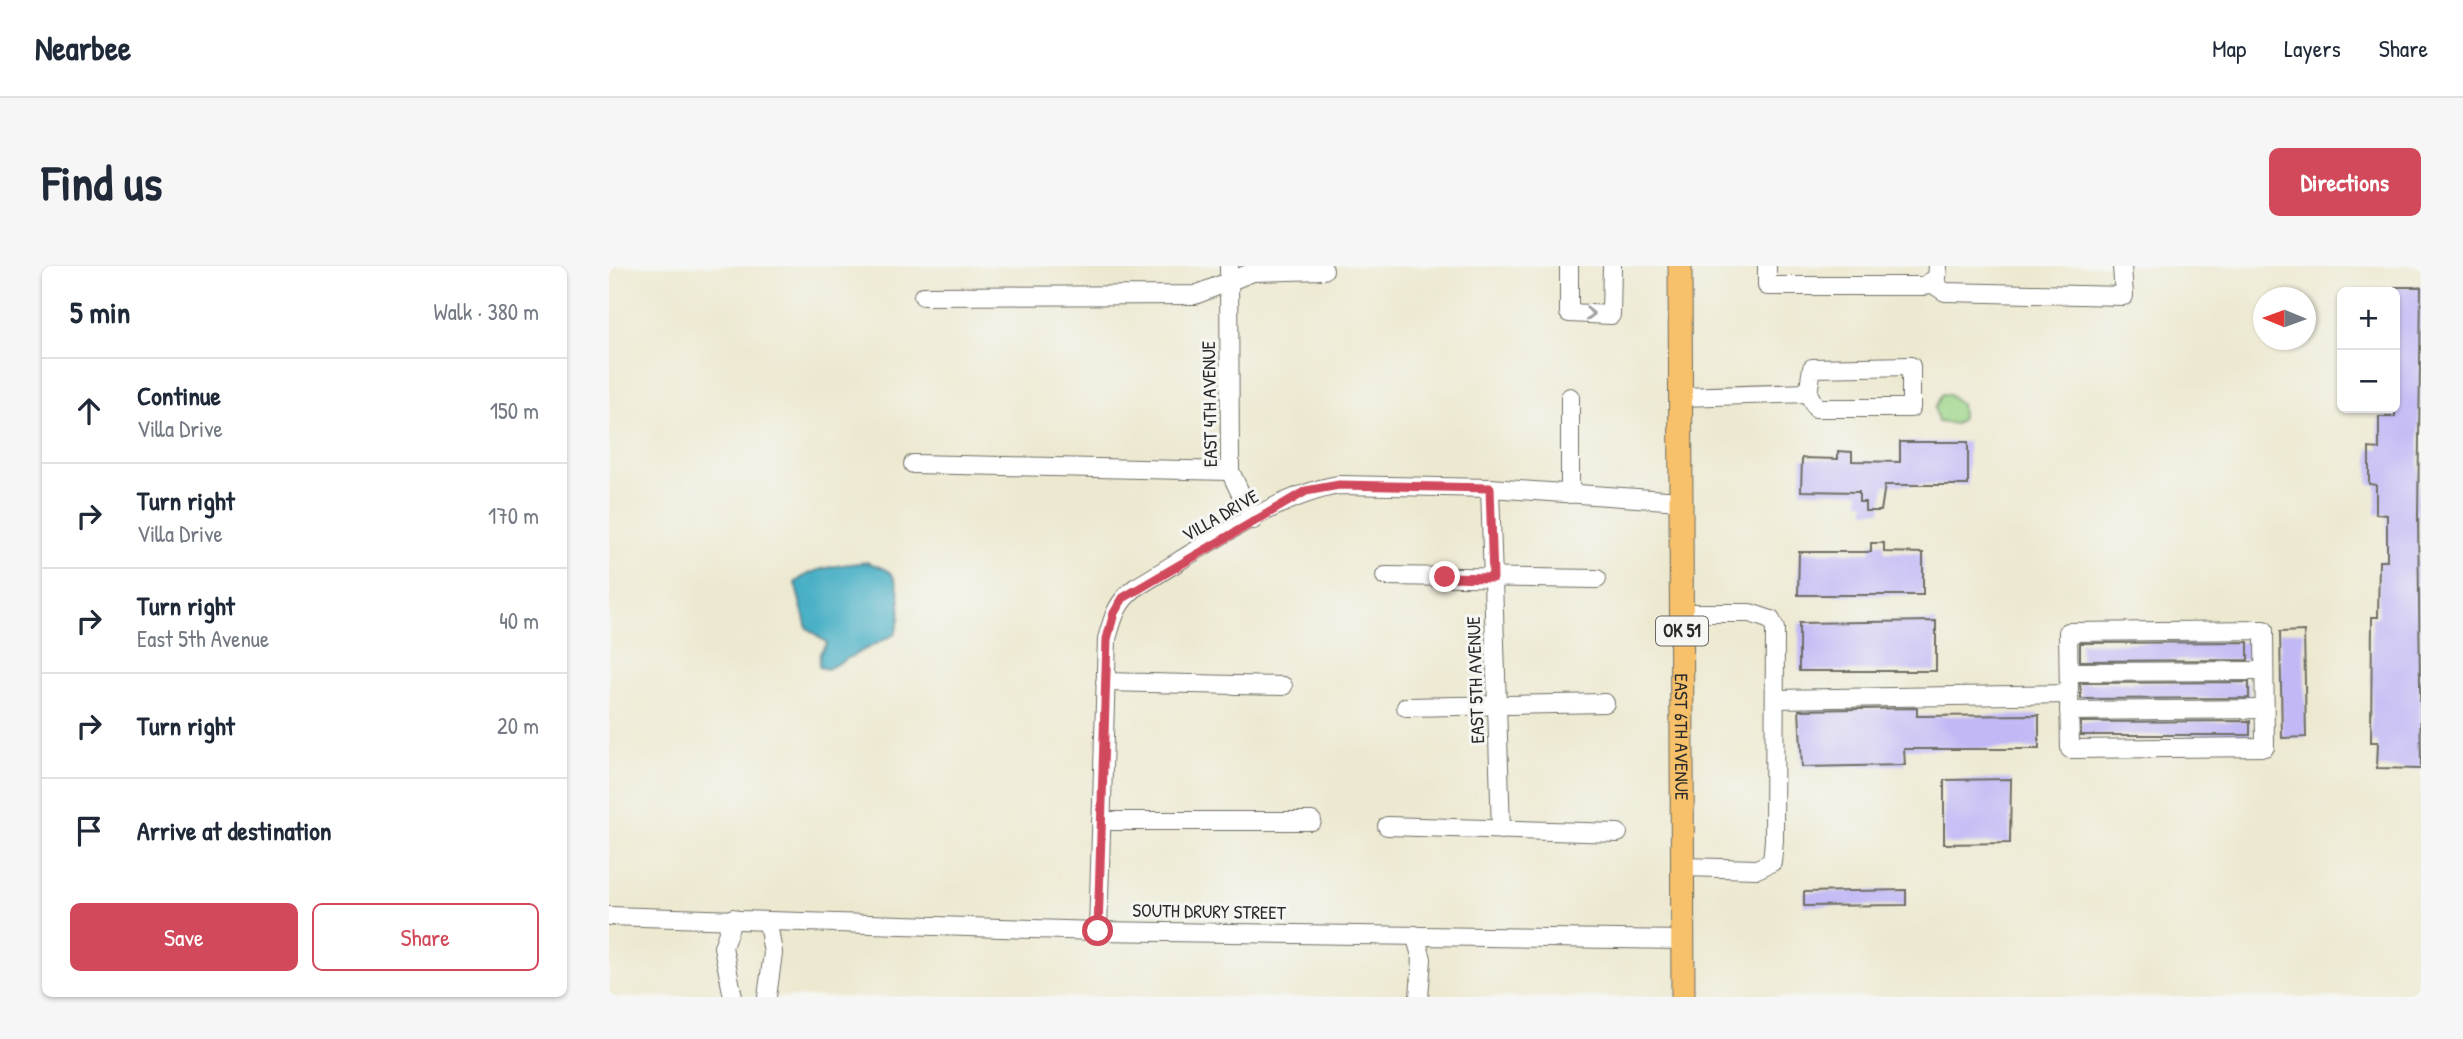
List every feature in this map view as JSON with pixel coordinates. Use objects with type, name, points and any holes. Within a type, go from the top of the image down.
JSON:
[{"type":"main road","name":"EAST 6TH AVENUE","points":[[1679,266],[1683,997]]},
{"type":"street","points":[[1569,266],[1569,313],[1611,315],[1612,266]]},
{"type":"street","points":[[1767,266],[1767,286],[1924,286],[1934,274],[1945,292],[2123,296],[2122,266]]},
{"type":"street","points":[[923,296],[1195,295],[1229,274],[1324,270]]},
{"type":"street","name":"EAST 4TH AVENUE","points":[[1229,274],[1230,471],[1253,520]]},
{"type":"street","points":[[1911,366],[1911,408],[1816,408],[1808,393],[1812,368],[1911,366]]},
{"type":"street","points":[[1681,397],[1808,393]]},
{"type":"street","points":[[1570,397],[1570,494]]},
{"type":"street","points":[[913,464],[1230,471]]},
{"type":"street","name":"VILLA DRIVE","points":[[1098,931],[1107,639],[1114,613],[1123,598],[1306,491],[1339,485],[1490,488],[1681,501]]},
{"type":"street","name":"EAST 5TH AVENUE","points":[[1490,488],[1501,830]]},
{"type":"street","points":[[1385,576],[1597,579]]},
{"type":"street","points":[[1682,613],[1749,613],[1771,620],[1775,629],[1775,840],[1772,862],[1757,869],[1683,867]]},
{"type":"street","points":[[2264,630],[2264,671],[2265,747],[2070,748],[2068,632],[2264,630]]},
{"type":"street","points":[[2069,672],[2264,671]]},
{"type":"street","points":[[1105,682],[1283,686]]},
{"type":"street","points":[[1775,699],[2069,702],[2264,709]]},
{"type":"street","points":[[1406,707],[1605,703]]},
{"type":"street","points":[[1101,821],[1312,821]]},
{"type":"street","points":[[1387,826],[1618,833]]},
{"type":"street","name":"SOUTH DRURY STREET","points":[[609,916],[733,918],[768,923],[1098,931],[1683,940]]},
{"type":"street","points":[[733,918],[723,947],[733,997]]},
{"type":"street","points":[[767,997],[773,953],[768,923]]},
{"type":"street","points":[[1415,935],[1422,959],[1419,997]]},
{"type":"green space","points":[[1942,394],[1949,395],[1961,404],[1962,418],[1956,424],[1938,422],[1935,408]]},
{"type":"water","points":[[867,562],[888,571],[896,583],[900,610],[895,634],[827,669],[819,667],[820,653],[827,643],[807,628],[795,583],[820,570]]},
{"type":"building","points":[[2400,287],[2421,287],[2418,515],[2421,769],[2377,768],[2378,742],[2371,742],[2372,617],[2378,617],[2379,561],[2387,561],[2387,515],[2376,514],[2376,485],[2369,484],[2369,448],[2379,449],[2379,417],[2395,417],[2395,413],[2400,413]]},
{"type":"building","points":[[1900,442],[1968,442],[1968,485],[1885,485],[1881,511],[1865,511],[1865,502],[1859,502],[1859,492],[1801,491],[1802,458],[1838,459],[1838,451],[1852,452],[1852,461],[1900,462]]},
{"type":"building","points":[[1871,543],[1884,543],[1884,552],[1923,553],[1923,595],[1798,595],[1799,552],[1871,552]]},
{"type":"building","points":[[1936,621],[1936,671],[1799,671],[1799,623]]},
{"type":"building","points":[[2304,631],[2306,737],[2282,738],[2280,632]]},
{"type":"building","points":[[2248,642],[2248,660],[2080,661],[2080,643]]},
{"type":"building","points":[[2249,682],[2249,698],[2081,699],[2080,683]]},
{"type":"building","points":[[1917,708],[1917,716],[2039,715],[2039,749],[1904,749],[1905,765],[1802,767],[1799,710]]},
{"type":"building","points":[[2250,721],[2250,735],[2081,735],[2081,722]]},
{"type":"building","points":[[2011,779],[2010,843],[1944,844],[1944,780]]},
{"type":"building","points":[[1906,890],[1906,905],[1804,906],[1804,892]]},
{"type":"route","points":[[1098,931],[1107,639],[1114,613],[1123,598],[1135,588],[1306,491],[1339,485],[1490,488],[1493,578],[1445,577]]}]
